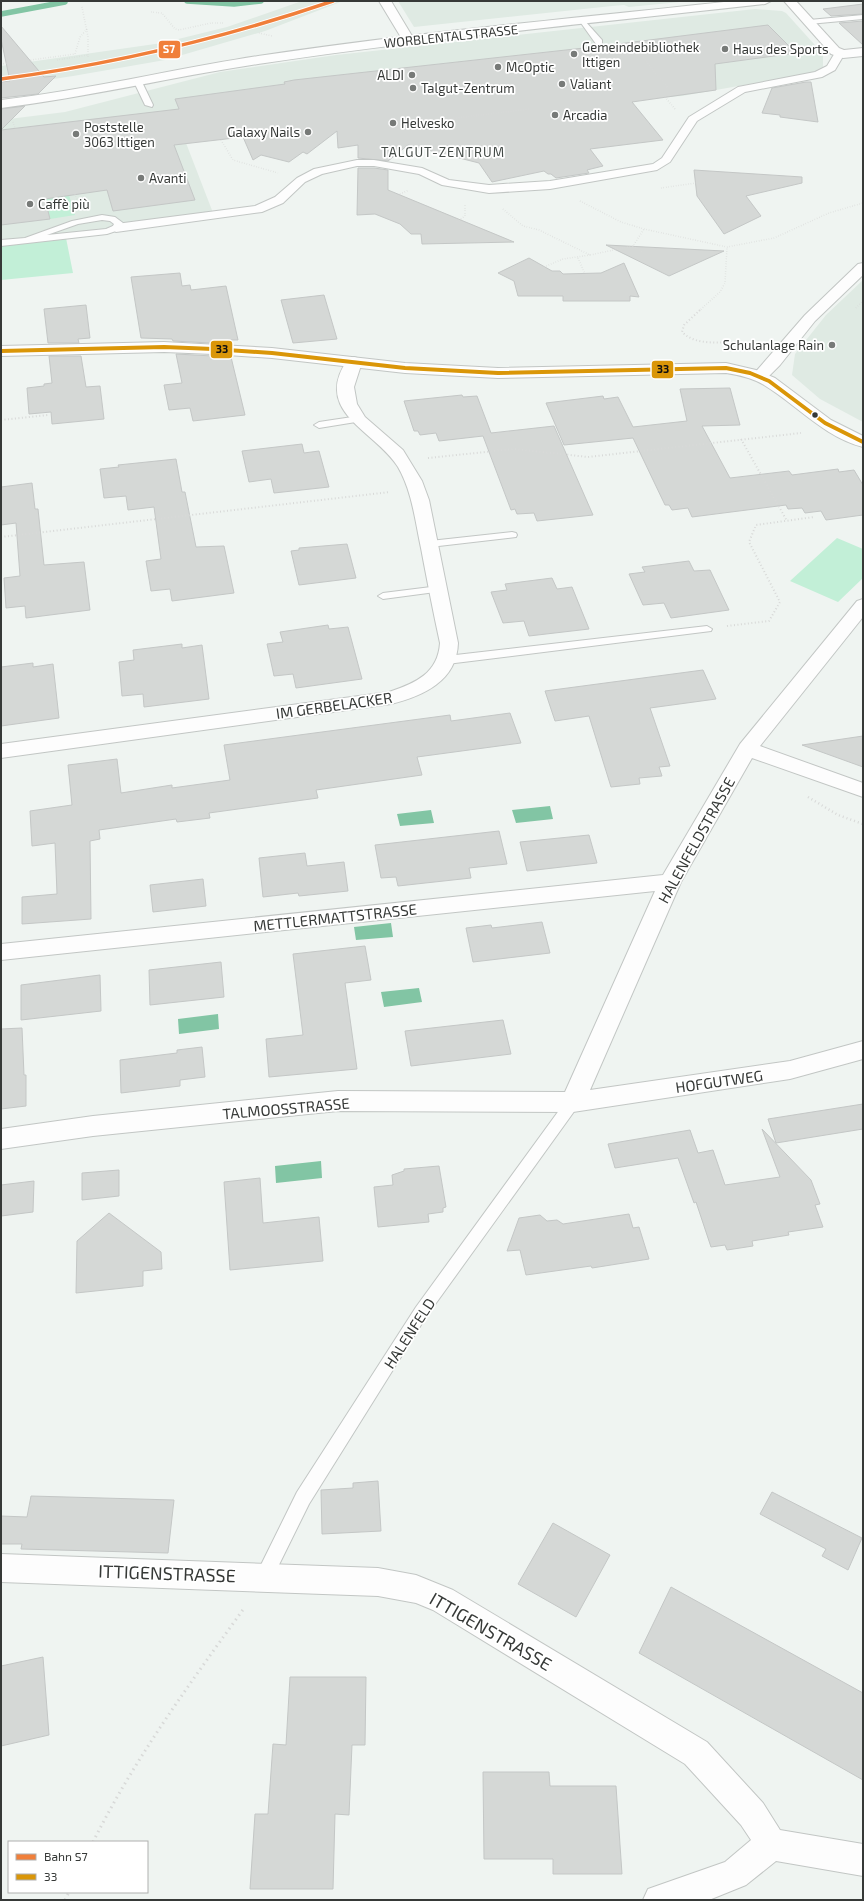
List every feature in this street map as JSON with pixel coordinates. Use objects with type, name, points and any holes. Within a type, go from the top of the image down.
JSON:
[{"type":"street","points":[[385,1],[409,41]]},
{"type":"street","name":"WORBLENTALSTRASSE","points":[[1,104],[58,98],[243,62],[409,41],[765,1]]},
{"type":"street","points":[[790,1],[833,50],[840,53],[863,52]]},
{"type":"street","points":[[116,228],[258,209],[279,200],[301,180],[330,168],[357,163],[374,163],[422,171],[439,180],[461,186],[502,189],[550,186],[657,167],[670,155],[693,119],[742,89],[818,75],[831,68],[840,53]]},
{"type":"street","name":"WORBLENTALSTRASSE","points":[[1,96],[138,82]]},
{"type":"street","name":"WORBLENTALSTRASSE","points":[[1,111],[78,100],[138,82]]},
{"type":"street","points":[[760,376],[774,362],[810,318],[863,267]]},
{"type":"street","points":[[1,351],[178,348],[243,350],[412,368],[498,373],[726,368],[760,376],[769,381],[825,423],[863,442]]},
{"type":"street","points":[[354,362],[345,393],[348,403],[359,419],[402,460],[417,489],[430,544],[449,643],[447,660]]},
{"type":"street","name":"HALENFELDSTRASSE","points":[[573,1102],[670,882],[747,749],[859,616]]},
{"type":"street","name":"IM GERBELACKER","points":[[1,751],[391,698],[422,686],[436,674],[447,660]]},
{"type":"street","points":[[747,749],[863,790]]},
{"type":"street","name":"METTLERMATTSTRASSE","points":[[1,952],[670,882]]},
{"type":"street","name":"HOFGUTWEG","points":[[573,1102],[790,1070],[863,1050]]},
{"type":"street","name":"TALMOOSSTRASSE","points":[[1,1139],[93,1126],[338,1102],[573,1102]]},
{"type":"street","name":"ITTIGENSTRASSE","points":[[1,1568],[264,1576],[394,1584],[416,1589],[443,1600],[696,1753],[752,1814],[771,1844]]},
{"type":"street","points":[[659,1900],[679,1895],[735,1874],[771,1844],[863,1860]]},
{"type":"lane","points":[[809,22],[863,17]]},
{"type":"lane","points":[[583,22],[599,42]]},
{"type":"lane","points":[[138,82],[149,104]]},
{"type":"lane","points":[[1,243],[107,231],[116,228],[120,223],[118,220],[110,217],[99,216],[27,240]]},
{"type":"lane","points":[[319,425],[359,419]]},
{"type":"lane","points":[[430,544],[512,535]]},
{"type":"lane","points":[[383,596],[439,589]]},
{"type":"lane","points":[[447,660],[707,629]]},
{"type":"lane","name":"HALENFELD","points":[[264,1576],[303,1498],[422,1312],[573,1102]]},
{"type":"path","points":[[57,60],[88,56],[87,28],[82,7]]},
{"type":"path","points":[[151,12],[162,13],[175,29],[179,30],[211,23],[223,23]]},
{"type":"path","points":[[1,64],[75,54],[80,37],[87,28]]},
{"type":"path","points":[[632,44],[668,88]]},
{"type":"path","points":[[424,122],[530,109]]},
{"type":"path","points":[[221,140],[233,160],[301,180]]},
{"type":"path","points":[[457,222],[465,216],[461,186]]},
{"type":"path","points":[[550,186],[621,222],[644,230],[727,247],[774,238],[829,213],[863,203]]},
{"type":"path","points":[[32,196],[41,190]]},
{"type":"path","points":[[500,208],[523,226],[539,230],[590,255]]},
{"type":"path","points":[[544,267],[563,259],[578,258],[633,246],[644,230]]},
{"type":"path","points":[[633,246],[644,253]]},
{"type":"path","points":[[727,247],[725,283],[720,292],[684,325],[682,332],[688,338],[699,341],[738,343],[745,345],[751,350],[760,376]]},
{"type":"path","points":[[578,258],[585,274]]},
{"type":"path","points":[[1,420],[48,415]]},
{"type":"path","points":[[402,460],[514,449],[588,456],[804,432]]},
{"type":"path","points":[[741,439],[787,521]]},
{"type":"path","points":[[1,537],[417,489]]},
{"type":"path","points":[[707,629],[768,621],[780,602],[749,542],[756,525],[814,517]]},
{"type":"path","points":[[94,1841],[138,1760],[177,1701],[253,1595],[264,1576]]},
{"type":"shaded area","points":[[302,1],[343,1],[265,31],[165,60],[1,87],[1,66],[162,43],[227,27]]},
{"type":"shaded area","points":[[398,1],[690,1],[629,7],[624,5],[612,6],[414,27]]},
{"type":"shaded area","points":[[755,9],[782,11],[786,13],[823,54],[823,67],[811,73],[682,96],[411,116],[186,143],[215,218],[1,246],[1,120],[65,112],[220,72],[336,55]]},
{"type":"shaded area","points":[[69,195],[75,215],[50,219],[45,199]]},
{"type":"shaded area","points":[[66,238],[73,273],[1,280],[1,246]]},
{"type":"shaded area","name":"Schulanlage Rain","points":[[863,280],[863,422],[820,399],[792,375],[795,354],[826,315]]},
{"type":"shaded area","points":[[837,538],[863,549],[863,578],[838,602],[790,581]]},
{"type":"shaded area","points":[[550,806],[553,819],[516,823],[512,810]]},
{"type":"shaded area","points":[[431,810],[434,823],[400,826],[397,814]]},
{"type":"shaded area","points":[[391,923],[393,937],[356,940],[354,927]]},
{"type":"shaded area","points":[[419,988],[422,1002],[384,1007],[381,992]]},
{"type":"shaded area","points":[[218,1014],[219,1029],[179,1034],[178,1019]]},
{"type":"shaded area","points":[[321,1161],[322,1178],[276,1183],[275,1166]]},
{"type":"building","points":[[863,4],[863,14],[831,16],[823,9]]},
{"type":"building","points":[[863,21],[863,45],[839,23]]},
{"type":"building","points":[[768,25],[796,53],[715,64],[716,90],[632,102],[663,140],[590,149],[603,166],[587,170],[589,173],[556,178],[544,171],[492,182],[479,163],[408,145],[388,161],[358,158],[358,145],[338,148],[337,131],[307,154],[303,152],[289,162],[261,155],[253,160],[243,137],[174,145],[195,200],[113,211],[107,190],[45,199],[50,219],[1,225],[1,130],[179,109],[175,99],[285,84],[284,82],[294,80],[602,46]]},
{"type":"building","points":[[1,26],[44,77],[56,76],[38,94],[1,98],[1,82],[10,81],[1,39]]},
{"type":"building","points":[[811,82],[818,122],[762,113],[772,88]]},
{"type":"building","points":[[25,106],[1,130],[1,109]]},
{"type":"building","points":[[358,168],[388,170],[388,190],[514,242],[422,244],[421,234],[411,234],[400,224],[375,214],[357,215]]},
{"type":"building","points":[[694,170],[802,177],[802,183],[746,196],[761,216],[724,234],[697,196]]},
{"type":"building","points":[[606,245],[724,251],[669,276]]},
{"type":"building","points":[[529,258],[552,271],[560,271],[563,274],[601,273],[624,263],[639,297],[630,296],[630,301],[563,301],[563,296],[518,296],[514,281],[498,273]]},
{"type":"building","points":[[180,273],[182,286],[190,285],[191,290],[226,286],[238,340],[228,340],[229,344],[141,338],[131,277]]},
{"type":"building","points":[[324,295],[337,339],[293,343],[281,300]]},
{"type":"building","points":[[86,305],[90,338],[78,339],[79,343],[48,343],[44,309]]},
{"type":"building","points":[[176,354],[231,357],[245,415],[193,421],[190,408],[169,410],[164,385],[182,383]]},
{"type":"building","points":[[49,356],[81,356],[86,387],[100,386],[104,419],[52,424],[51,412],[29,414],[27,388],[44,386],[44,384],[52,383]]},
{"type":"building","points":[[730,388],[740,425],[702,426],[730,478],[789,471],[792,475],[838,469],[839,472],[854,470],[863,485],[863,515],[826,520],[821,511],[805,513],[802,508],[788,509],[786,505],[692,517],[688,508],[672,510],[669,505],[665,505],[633,438],[564,445],[546,403],[603,396],[604,399],[618,397],[633,427],[687,421],[680,389]]},
{"type":"building","points":[[462,395],[463,397],[477,396],[491,433],[554,426],[593,515],[537,521],[534,513],[517,514],[515,509],[511,510],[483,436],[439,441],[436,433],[420,435],[418,431],[414,431],[404,401]]},
{"type":"building","points":[[302,444],[304,453],[319,451],[329,487],[274,493],[271,479],[249,482],[242,451]]},
{"type":"building","points":[[176,459],[182,492],[185,492],[196,547],[224,546],[234,593],[172,601],[170,589],[151,591],[146,561],[161,559],[154,507],[128,510],[126,496],[104,498],[100,469],[119,467],[118,465]]},
{"type":"building","points":[[32,483],[35,509],[38,509],[44,565],[84,562],[90,610],[26,618],[25,606],[6,608],[4,578],[20,576],[16,523],[1,525],[1,487]]},
{"type":"building","points":[[347,544],[356,578],[299,585],[291,551],[299,550],[299,548]]},
{"type":"building","points":[[689,561],[694,571],[710,570],[729,610],[671,618],[664,603],[643,605],[629,574],[645,572],[642,567]]},
{"type":"building","points":[[552,578],[557,589],[572,587],[589,629],[529,636],[524,621],[503,623],[491,592],[507,590],[505,584]]},
{"type":"building","points":[[328,625],[329,629],[348,627],[362,679],[296,688],[293,674],[274,676],[267,644],[283,642],[280,632]]},
{"type":"building","points":[[182,644],[182,648],[202,645],[209,699],[144,707],[143,694],[122,696],[119,662],[134,660],[133,650]]},
{"type":"building","points":[[33,663],[33,667],[53,664],[59,718],[1,726],[1,667]]},
{"type":"building","points":[[703,670],[716,699],[650,708],[670,766],[659,767],[662,776],[639,778],[640,784],[611,787],[589,716],[555,721],[545,691]]},
{"type":"building","points":[[510,713],[521,743],[417,757],[422,775],[316,790],[318,798],[209,813],[210,818],[177,822],[176,819],[99,830],[100,839],[90,841],[91,919],[22,924],[22,897],[57,894],[55,843],[32,846],[30,811],[72,805],[68,765],[117,759],[121,793],[172,785],[172,788],[230,780],[224,745],[450,715],[451,721]]},
{"type":"building","points":[[863,736],[863,767],[802,745]]},
{"type":"building","points":[[499,831],[507,864],[469,868],[471,878],[398,886],[396,877],[381,878],[375,845]]},
{"type":"building","points":[[589,835],[597,863],[527,871],[520,842]]},
{"type":"building","points":[[305,853],[307,866],[344,862],[348,891],[299,896],[298,893],[263,897],[259,858]]},
{"type":"building","points":[[203,879],[206,906],[153,912],[150,885]]},
{"type":"building","points":[[542,922],[550,953],[473,962],[466,928],[491,925],[492,928]]},
{"type":"building","points":[[365,946],[371,980],[345,983],[357,1069],[269,1077],[266,1039],[303,1035],[293,954]]},
{"type":"building","points":[[221,962],[224,997],[150,1005],[149,970]]},
{"type":"building","points":[[100,975],[101,1011],[21,1020],[21,985]]},
{"type":"building","points":[[503,1020],[511,1054],[411,1066],[405,1031]]},
{"type":"building","points":[[22,1028],[24,1075],[26,1075],[26,1106],[1,1109],[1,1029]]},
{"type":"building","points":[[202,1047],[205,1077],[180,1080],[180,1086],[121,1093],[120,1060],[177,1053],[177,1050]]},
{"type":"building","points":[[863,1104],[863,1129],[776,1143],[768,1119]]},
{"type":"building","points":[[762,1129],[811,1180],[820,1204],[815,1205],[823,1227],[788,1232],[789,1235],[752,1241],[753,1246],[727,1250],[725,1245],[711,1247],[696,1202],[694,1203],[678,1158],[615,1168],[608,1144],[690,1130],[698,1153],[713,1150],[725,1185],[780,1177]]},
{"type":"building","points":[[439,1166],[446,1207],[443,1208],[443,1212],[428,1214],[429,1222],[378,1227],[374,1187],[393,1185],[392,1175],[404,1171],[404,1169]]},
{"type":"building","points":[[119,1170],[119,1196],[82,1200],[82,1173]]},
{"type":"building","points":[[260,1178],[263,1223],[319,1217],[323,1261],[230,1270],[224,1182]]},
{"type":"building","points":[[34,1181],[33,1212],[1,1216],[1,1185]]},
{"type":"building","points":[[109,1213],[161,1252],[162,1269],[143,1271],[143,1286],[76,1293],[77,1241]]},
{"type":"building","points":[[629,1214],[633,1228],[639,1227],[649,1259],[592,1268],[591,1266],[526,1275],[520,1250],[507,1251],[519,1218],[540,1215],[547,1221],[557,1220],[563,1224]]},
{"type":"building","points":[[378,1481],[381,1531],[322,1534],[321,1490],[353,1488],[353,1483]]},
{"type":"building","points":[[772,1492],[862,1538],[848,1570],[822,1556],[826,1549],[760,1514]]},
{"type":"building","points":[[31,1496],[174,1500],[168,1553],[21,1549],[22,1544],[1,1544],[1,1516],[27,1517]]},
{"type":"building","points":[[553,1523],[610,1555],[576,1617],[518,1584]]},
{"type":"building","points":[[671,1587],[863,1693],[863,1780],[639,1653]]},
{"type":"building","points":[[43,1657],[49,1735],[1,1746],[1,1666]]},
{"type":"building","points":[[290,1677],[366,1677],[365,1745],[352,1745],[349,1815],[335,1814],[333,1889],[250,1889],[255,1814],[268,1814],[273,1744],[286,1745]]},
{"type":"building","points":[[483,1772],[549,1772],[550,1786],[616,1786],[622,1874],[553,1874],[553,1859],[484,1859]]},
{"type":"waterway","points":[[187,1],[234,4],[261,1]]},
{"type":"waterway","points":[[1,14],[65,2]]},
{"type":"rail line","name":"S7","points":[[1,79],[86,66],[169,49],[252,28],[333,1]]},
{"type":"transit line","name":"33","points":[[1,351],[164,347],[213,349],[272,353],[405,368],[498,373],[726,368],[750,373],[769,381],[825,423],[863,442]]},
{"type":"place","name":"Haus des Sports","points":[[725,49]]},
{"type":"place","name":"Gemeindebibliothek Ittigen","points":[[574,54]]},
{"type":"place","name":"McOptic","points":[[498,67]]},
{"type":"place","name":"ALDI","points":[[412,75]]},
{"type":"place","name":"Valiant","points":[[562,84]]},
{"type":"place","name":"Talgut-Zentrum","points":[[413,88]]},
{"type":"place","name":"Arcadia","points":[[555,115]]},
{"type":"place","name":"Helvesko","points":[[393,123]]},
{"type":"place","name":"Galaxy Nails","points":[[308,132]]},
{"type":"place","name":"Poststelle 3063 Ittigen","points":[[76,134]]},
{"type":"place","name":"Avanti","points":[[141,178]]},
{"type":"place","name":"Caffè più","points":[[30,204]]},
{"type":"place","name":"Schulanlage Rain","points":[[832,345]]},
{"type":"district","name":"TALGUT-ZENTRUM","points":[[443,152]]}]
